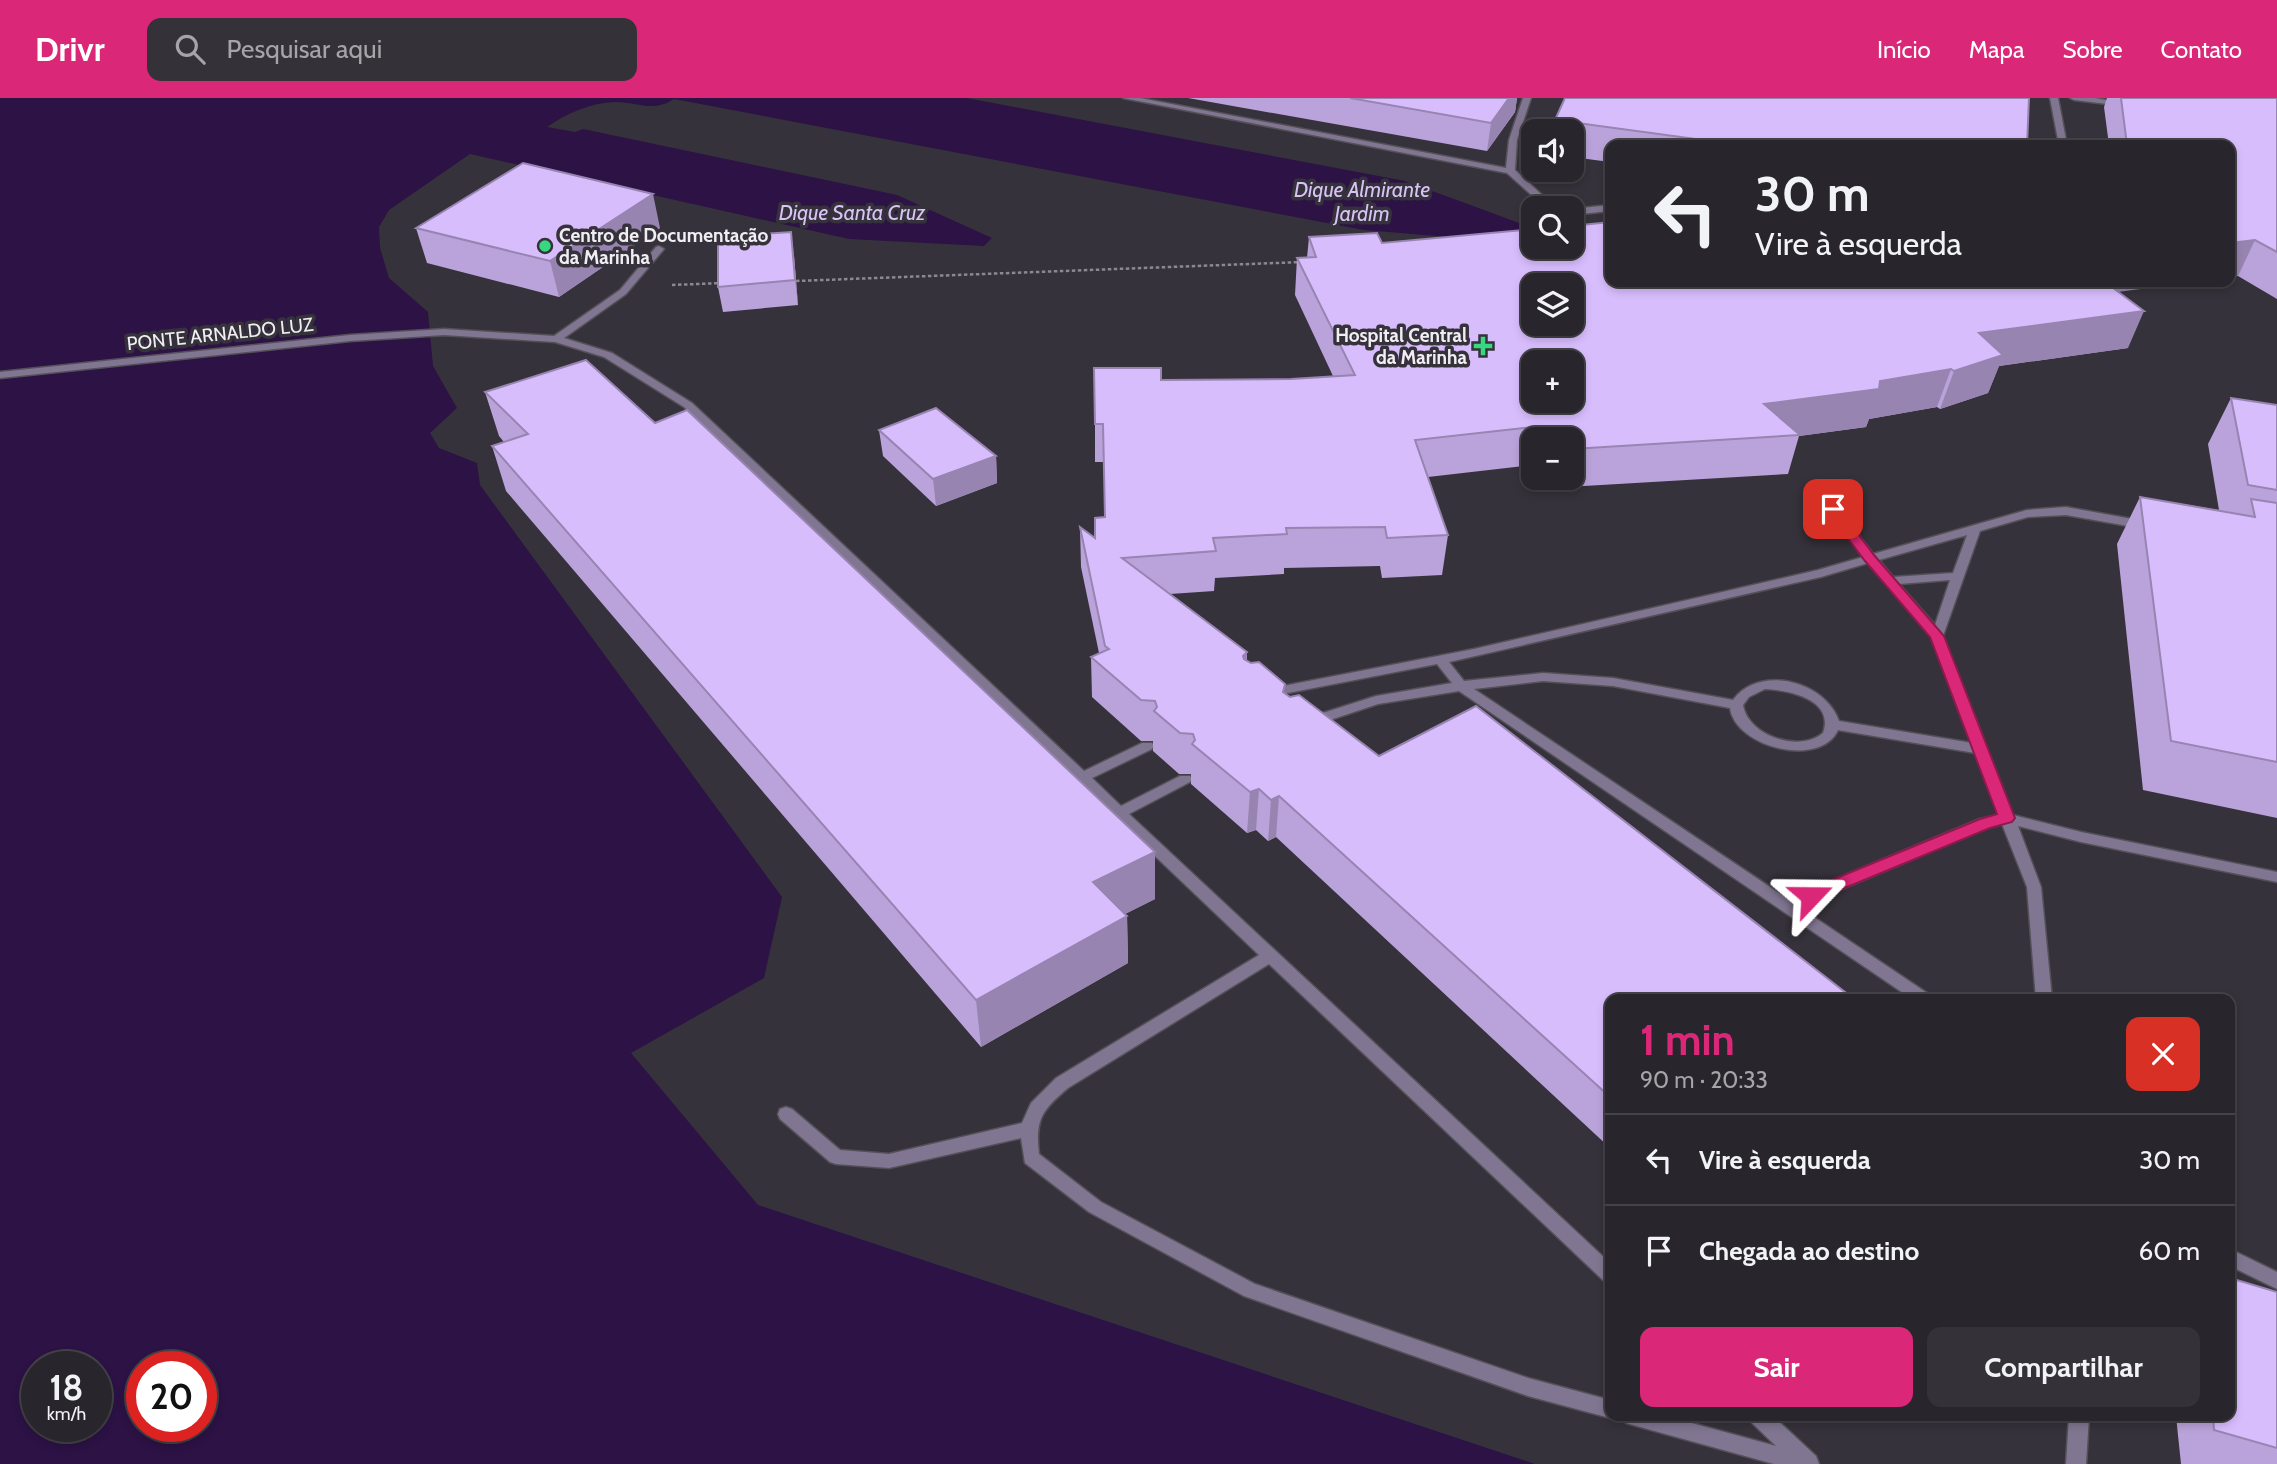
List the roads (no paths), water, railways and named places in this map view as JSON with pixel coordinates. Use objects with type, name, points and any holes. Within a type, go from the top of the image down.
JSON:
[{"type":"lane","points":[[1126,98],[1510,171],[1538,196]]},
{"type":"lane","points":[[1510,171],[1513,140],[1527,99],[1515,98]]},
{"type":"lane","points":[[2054,98],[2062,140]]},
{"type":"lane","points":[[2074,98],[2128,105]]},
{"type":"lane","points":[[1584,211],[1605,209]]},
{"type":"lane","points":[[556,339],[623,292],[659,248]]},
{"type":"lane","name":"PONTE ARNALDO LUZ","points":[[0,375],[350,338],[444,331],[556,339],[608,355],[688,405],[1605,1270]]},
{"type":"lane","points":[[1833,509],[1870,558],[1937,636],[2034,887],[2044,994]]},
{"type":"lane","points":[[1250,696],[1440,659],[1821,573],[2027,514],[2066,511],[2160,528]]},
{"type":"lane","points":[[1937,636],[1975,528]]},
{"type":"lane","points":[[1889,581],[1958,576]]},
{"type":"lane","points":[[1440,659],[1461,686],[1917,994]]},
{"type":"lane","points":[[1300,725],[1376,700],[1461,686],[1543,677],[1613,682],[1736,705]]},
{"type":"lane","points":[[1763,685],[1787,686],[1810,694],[1823,704],[1831,714],[1833,725],[1830,734],[1821,742],[1791,747],[1757,736],[1738,716],[1736,705],[1740,696],[1749,689],[1763,685]]},
{"type":"lane","points":[[1833,725],[1979,749]]},
{"type":"lane","points":[[1083,777],[1147,746]]},
{"type":"lane","points":[[1119,813],[1185,779]]},
{"type":"lane","points":[[1786,906],[1985,823],[2006,818],[2081,837],[2277,877]]},
{"type":"lane","points":[[1271,955],[1062,1083],[1040,1102],[1028,1129],[1031,1158],[1095,1207],[1251,1290],[1528,1387],[1605,1408]]},
{"type":"lane","points":[[786,1114],[836,1157],[889,1161],[1028,1129]]},
{"type":"lane","points":[[2235,1260],[2277,1281]]},
{"type":"lane","points":[[1651,1421],[1809,1464]]},
{"type":"lane","points":[[1764,1421],[1809,1464]]},
{"type":"lane","points":[[2076,1464],[2079,1421]]},
{"type":"water","points":[[0,98],[967,98],[1405,181],[1521,224],[1521,243],[1364,230],[674,99],[652,106],[615,102],[597,104],[571,113],[547,127],[575,132],[583,129],[897,195],[992,238],[984,246],[849,239],[470,154],[389,210],[379,227],[380,248],[389,278],[428,312],[433,366],[457,408],[430,433],[439,448],[477,463],[480,485],[782,897],[764,978],[631,1053],[758,1205],[1535,1464],[0,1464]]},
{"type":"place","name":"Centro de Documentação da Marinha","points":[[545,246]]},
{"type":"place","name":"Hospital Central da Marinha","points":[[1483,346]]},
{"type":"water label","name":"Dique Almirante Jardim","points":[[1362,201]]},
{"type":"water label","name":"Dique Santa Cruz","points":[[852,212]]}]
